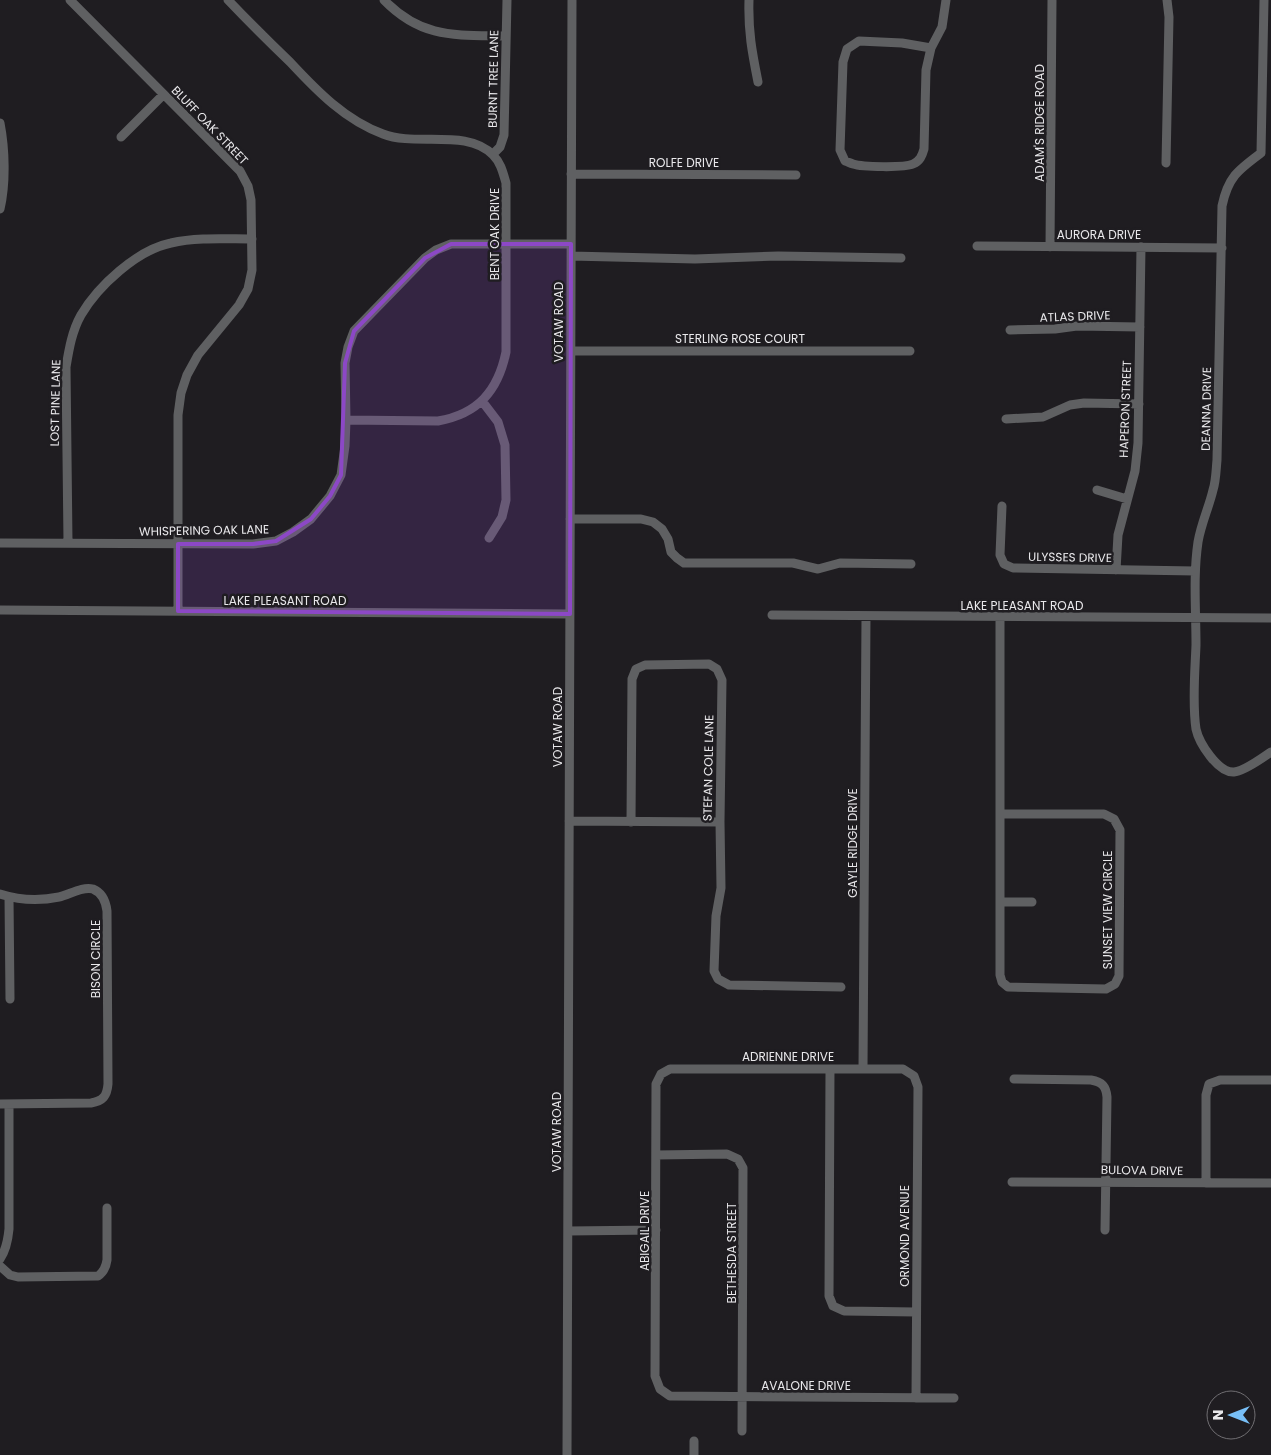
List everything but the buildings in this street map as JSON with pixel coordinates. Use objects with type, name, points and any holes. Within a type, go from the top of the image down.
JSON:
[{"type":"street","name":"BLUFF OAK STREET","points":[[70,0],[240,171],[248,186],[251,200],[252,270],[248,289],[239,305],[198,355],[180,393],[178,415],[178,611]]},
{"type":"street","points":[[228,0],[336,108],[364,126],[384,135],[400,138],[467,142],[484,148],[493,154]]},
{"type":"street","points":[[384,0],[396,12],[430,31],[448,35],[506,36]]},
{"type":"street","name":"BURNT TREE LANE","points":[[493,154],[500,147],[504,135],[507,0]]},
{"type":"street","name":"VOTAW ROAD","points":[[567,1455],[572,0]]},
{"type":"street","points":[[749,0],[750,46],[758,82]]},
{"type":"street","points":[[931,48],[902,43],[859,42],[847,49],[843,62],[840,150],[845,161],[860,165],[903,166],[913,164],[921,159],[924,149],[926,70],[931,48],[942,27],[946,0]]},
{"type":"street","name":"ADAM'S RIDGE ROAD","points":[[1050,247],[1052,0]]},
{"type":"street","points":[[1166,163],[1169,17],[1167,0]]},
{"type":"street","points":[[1264,0],[1261,153],[1271,154]]},
{"type":"street","points":[[121,136],[164,95]]},
{"type":"street","points":[[0,123],[3,140],[3,196],[0,209]]},
{"type":"street","name":"DEANNA DRIVE","points":[[1261,153],[1234,174],[1225,191],[1222,206],[1217,460],[1214,489],[1199,539],[1194,571],[1196,618],[1195,709],[1197,730],[1204,745],[1214,762],[1226,771],[1233,772],[1244,769],[1271,752]]},
{"type":"street","name":"BENT OAK DRIVE","points":[[346,420],[438,421],[452,419],[468,412],[482,401],[495,383],[503,368],[506,352],[506,183],[503,171],[493,154]]},
{"type":"street","name":"ROLFE DRIVE","points":[[571,174],[796,176]]},
{"type":"street","name":"LOST PINE LANE","points":[[68,542],[66,366],[71,339],[80,316],[96,294],[128,264],[145,252],[170,243],[192,240],[252,239]]},
{"type":"street","name":"WHISPERING OAK LANE","points":[[0,543],[253,544],[276,541],[311,519],[330,496],[340,475],[346,420],[345,363],[354,331],[425,258],[436,250],[451,244],[571,244]]},
{"type":"street","name":"AURORA DRIVE","points":[[977,246],[1222,248]]},
{"type":"street","name":"HAPERON STREET","points":[[1116,570],[1118,535],[1135,471],[1138,443],[1141,247]]},
{"type":"street","points":[[571,256],[695,259],[778,256],[901,258]]},
{"type":"street","name":"ATLAS DRIVE","points":[[1010,330],[1055,329],[1078,326],[1140,328]]},
{"type":"street","name":"STERLING ROSE COURT","points":[[571,351],[910,351]]},
{"type":"street","points":[[482,401],[498,422],[505,445],[506,500],[502,517],[489,538]]},
{"type":"street","points":[[1006,419],[1043,417],[1070,405],[1077,404],[1139,404]]},
{"type":"street","points":[[1097,490],[1127,498]]},
{"type":"street","name":"ULYSSES DRIVE","points":[[1002,506],[1000,554],[1004,564],[1013,568],[1194,571]]},
{"type":"street","points":[[570,519],[641,519],[653,522],[662,529],[668,539],[672,552],[684,562],[793,563],[818,569],[840,563],[911,564]]},
{"type":"street","name":"LAKE PLEASANT ROAD","points":[[0,610],[570,614]]},
{"type":"street","name":"LAKE PLEASANT ROAD","points":[[772,615],[1271,618]]},
{"type":"street","name":"GAYLE RIDGE DRIVE","points":[[863,1069],[866,617]]},
{"type":"street","name":"SUNSET VIEW CIRCLE","points":[[1000,617],[1000,814],[1000,975],[1002,982],[1008,987],[1106,989],[1115,984],[1119,976],[1120,830],[1114,819],[1104,814],[1000,814]]},
{"type":"street","name":"STEFAN COLE LANE","points":[[631,822],[632,679],[636,669],[645,665],[709,664],[717,669],[722,680],[721,888],[716,916],[714,971],[718,979],[729,985],[841,987]]},
{"type":"street","points":[[569,821],[720,822]]},
{"type":"street","name":"BISON CIRCLE","points":[[0,894],[27,900],[61,897],[93,889],[105,901],[108,911],[108,1084],[106,1095],[98,1102],[90,1103],[5,1104]]},
{"type":"street","points":[[9,897],[10,999]]},
{"type":"street","points":[[1000,902],[1032,902]]},
{"type":"street","points":[[830,1068],[829,1296],[833,1306],[844,1311],[916,1312]]},
{"type":"street","name":"ADRIENNE DRIVE","points":[[661,1074],[670,1069],[830,1068],[903,1069],[914,1076]]},
{"type":"street","name":"ABIGAIL DRIVE","points":[[660,1389],[655,1376],[656,1084],[661,1074]]},
{"type":"street","name":"ORMOND AVENUE","points":[[914,1076],[918,1087],[916,1398]]},
{"type":"street","points":[[1014,1080],[1091,1080],[1102,1084],[1106,1089],[1106,1230]]},
{"type":"street","points":[[1206,1183],[1206,1095],[1209,1084],[1220,1080],[1271,1080]]},
{"type":"street","points":[[0,1259],[8,1242],[9,1229],[5,1104]]},
{"type":"street","name":"BETHESDA STREET","points":[[656,1155],[727,1154],[738,1159],[743,1168],[742,1431]]},
{"type":"street","name":"BULOVA DRIVE","points":[[1012,1182],[1271,1183]]},
{"type":"street","points":[[0,1266],[10,1274],[18,1277],[98,1276],[106,1267],[108,1260],[108,1208]]},
{"type":"street","points":[[568,1231],[656,1230]]},
{"type":"street","name":"AVALONE DRIVE","points":[[660,1389],[670,1396],[954,1398]]},
{"type":"street","points":[[694,1441],[694,1455]]},
{"type":"highlighted area","points":[[451,244],[571,244],[570,614],[178,611],[178,544],[253,544],[276,541],[311,519],[330,496],[341,475],[345,363],[354,331],[425,258]]}]
